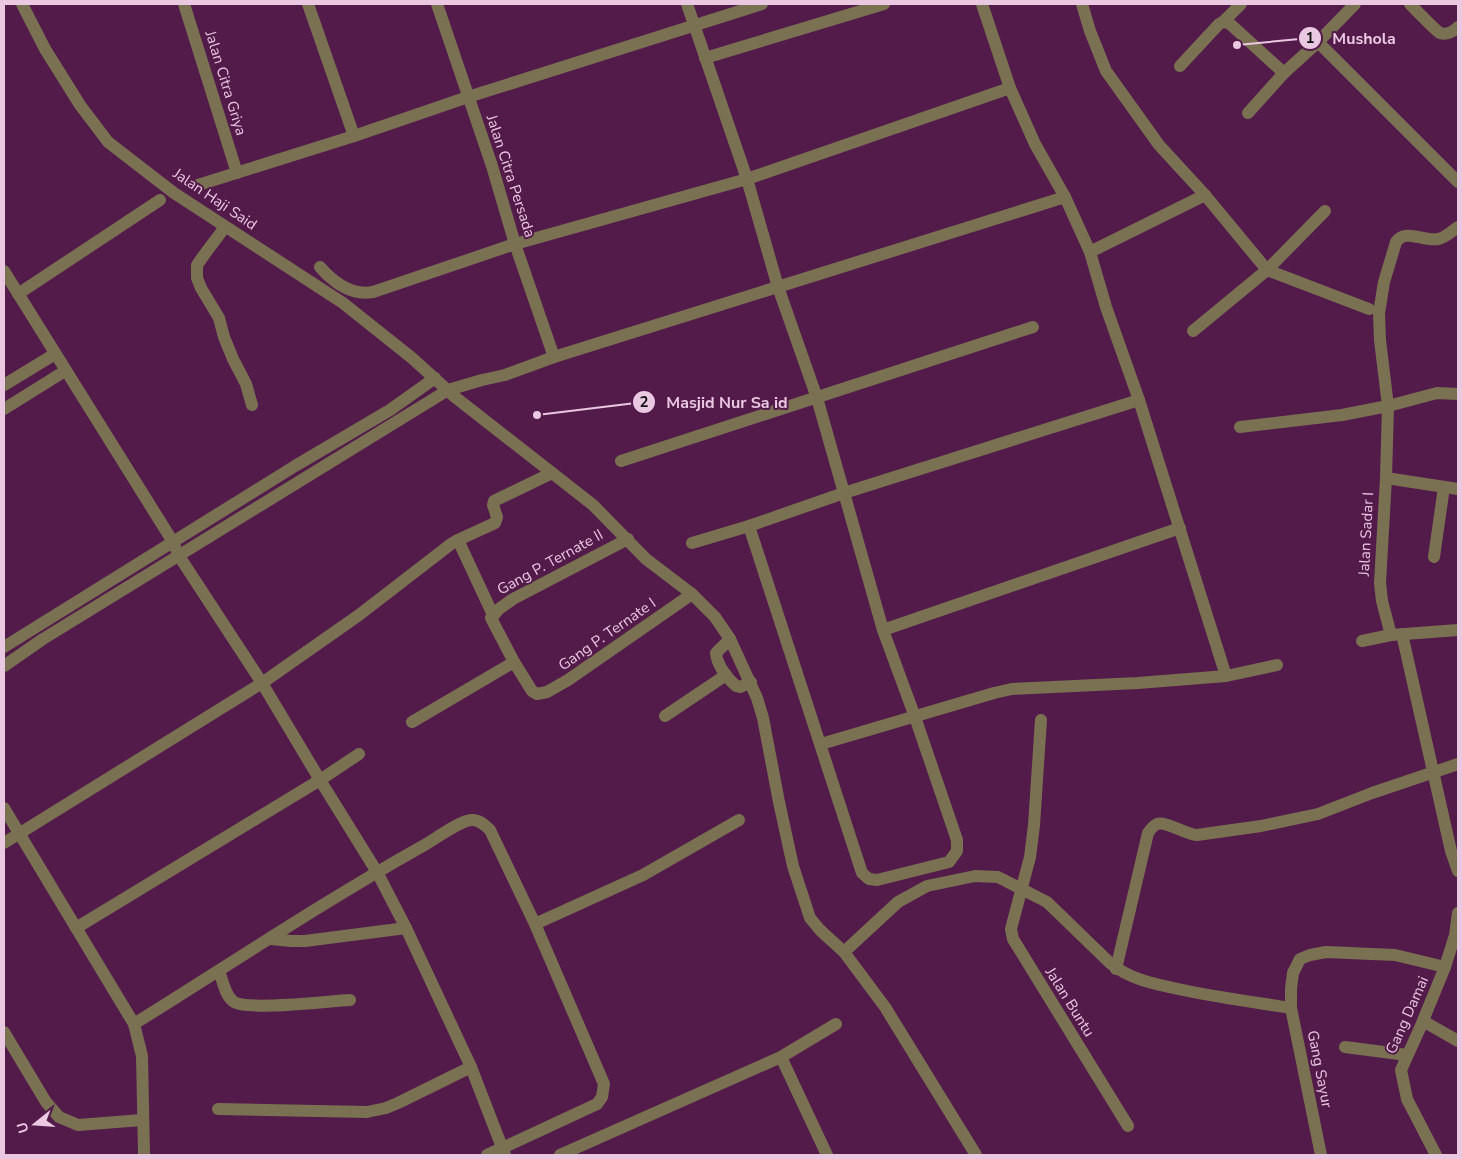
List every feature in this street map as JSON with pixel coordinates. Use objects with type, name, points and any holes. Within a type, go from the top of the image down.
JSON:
[{"type":"street","name":"Jalan Haji Said","points":[[22,4],[45,49],[80,105],[108,142],[174,193],[342,303],[412,358],[452,394],[512,443],[552,472],[593,506],[646,559],[692,594],[715,617],[730,639],[758,698],[764,718],[793,866],[810,918],[844,952],[885,1007],[976,1155]]},
{"type":"street","name":"Jalan Citra Griya","points":[[184,4],[237,173]]},
{"type":"street","points":[[308,4],[354,136]]},
{"type":"street","name":"Jalan Citra Persada","points":[[437,4],[554,357]]},
{"type":"street","points":[[687,4],[747,179],[778,287],[817,398],[883,630],[957,840],[957,851],[949,862],[877,880],[869,879],[862,873],[749,526]]},
{"type":"street","points":[[198,185],[354,136],[468,97],[695,28],[762,4]]},
{"type":"street","points":[[704,54],[884,4]]},
{"type":"street","points":[[982,4],[1010,88],[1035,144],[1065,197],[1090,252],[1226,676]]},
{"type":"street","points":[[1082,4],[1090,32],[1106,71],[1158,144],[1205,195],[1267,270],[1369,309]]},
{"type":"street","points":[[1180,66],[1219,24],[1241,4]]},
{"type":"street","points":[[1248,113],[1284,73],[1355,4]]},
{"type":"street","points":[[1410,4],[1440,32],[1447,33],[1454,31],[1458,27]]},
{"type":"street","points":[[1223,22],[1229,23],[1284,73]]},
{"type":"street","points":[[1318,42],[1458,182]]},
{"type":"street","points":[[320,267],[326,275],[345,289],[365,294],[373,292],[515,244],[747,179],[1010,88]]},
{"type":"street","points":[[1090,252],[1205,195]]},
{"type":"street","points":[[4,666],[43,639],[180,556],[452,394],[482,380],[505,375],[554,357],[1065,197]]},
{"type":"street","points":[[18,294],[160,200]]},
{"type":"street","points":[[1193,330],[1267,270],[1325,211]]},
{"type":"street","points":[[226,227],[197,265],[197,278],[219,318],[224,337],[246,384],[252,405]]},
{"type":"street","points":[[1386,478],[1388,406],[1380,340],[1379,313],[1384,282],[1396,242],[1399,238],[1409,235],[1436,240],[1458,227]]},
{"type":"street","points":[[4,271],[180,556],[262,683],[377,872],[406,928],[471,1067],[503,1152]]},
{"type":"street","points":[[621,461],[1033,327]]},
{"type":"street","points":[[4,385],[55,354]]},
{"type":"street","points":[[4,409],[65,371]]},
{"type":"street","points":[[4,647],[295,466],[390,410],[435,378]]},
{"type":"street","points":[[1240,427],[1342,415],[1388,406],[1437,393],[1458,394]]},
{"type":"street","points":[[692,543],[1139,400]]},
{"type":"street","points":[[4,843],[262,683],[359,615],[451,544],[495,523],[497,517],[493,505],[494,502],[552,472]]},
{"type":"street","name":"Jalan Sadar I","points":[[1433,772],[1396,634],[1382,601],[1380,583],[1386,478],[1458,489]]},
{"type":"street","points":[[1434,557],[1444,487]]},
{"type":"street","points":[[883,630],[1180,528]]},
{"type":"street","name":"Gang P. Ternate II","points":[[492,616],[513,599],[628,539]]},
{"type":"street","points":[[412,722],[514,662],[458,540]]},
{"type":"street","name":"Gang P. Ternate I","points":[[514,662],[532,690],[537,694],[547,692],[568,680],[692,594]]},
{"type":"street","points":[[1362,641],[1396,634],[1458,630]]},
{"type":"street","points":[[730,639],[716,654],[716,657],[726,675],[736,686],[740,687],[750,682]]},
{"type":"street","points":[[821,744],[1012,689],[1138,683],[1226,676],[1277,665]]},
{"type":"street","points":[[665,716],[726,675]]},
{"type":"street","name":"Jalan Buntu","points":[[1041,720],[1030,857],[1011,929],[1013,939],[1128,1126]]},
{"type":"street","points":[[76,928],[320,780],[359,754]]},
{"type":"street","points":[[1116,969],[1148,833],[1154,825],[1162,823],[1191,835],[1261,826],[1318,814],[1372,793],[1458,764]]},
{"type":"street","points":[[1433,772],[1451,851],[1458,871]]},
{"type":"street","points":[[4,808],[134,1024],[142,1056],[144,1154]]},
{"type":"street","points":[[134,1024],[377,872],[432,842],[462,822],[472,819],[482,822],[490,830],[534,924],[604,1084],[602,1097],[597,1104],[503,1152],[487,1155]]},
{"type":"street","points":[[534,924],[643,876],[739,820]]},
{"type":"street","points":[[844,952],[898,902],[927,886],[975,876],[998,877],[1047,902],[1116,969],[1129,975],[1162,986],[1196,993],[1291,1008]]},
{"type":"street","name":"Gang Damai","points":[[1436,1155],[1407,1098],[1401,1070],[1445,967],[1455,935],[1458,912]]},
{"type":"street","points":[[271,938],[290,941],[305,940],[406,928]]},
{"type":"street","name":"Gang Sayur","points":[[1320,1155],[1291,1008],[1293,973],[1300,959],[1310,954],[1326,952],[1395,955],[1445,967]]},
{"type":"street","points":[[219,971],[228,997],[236,1003],[243,1005],[270,1006],[350,1000]]},
{"type":"street","points":[[1423,1021],[1458,1041]]},
{"type":"street","points":[[560,1155],[780,1057],[836,1024]]},
{"type":"street","points":[[4,1032],[46,1102],[59,1117],[78,1125],[142,1120]]},
{"type":"street","points":[[1345,1047],[1407,1055]]},
{"type":"street","points":[[780,1057],[827,1155]]},
{"type":"street","points":[[218,1109],[367,1112],[398,1103],[471,1067]]},
{"type":"place","name":"Mushola","points":[[1237,45]]},
{"type":"place","name":"Masjid Nur Sa id","points":[[537,415]]}]
